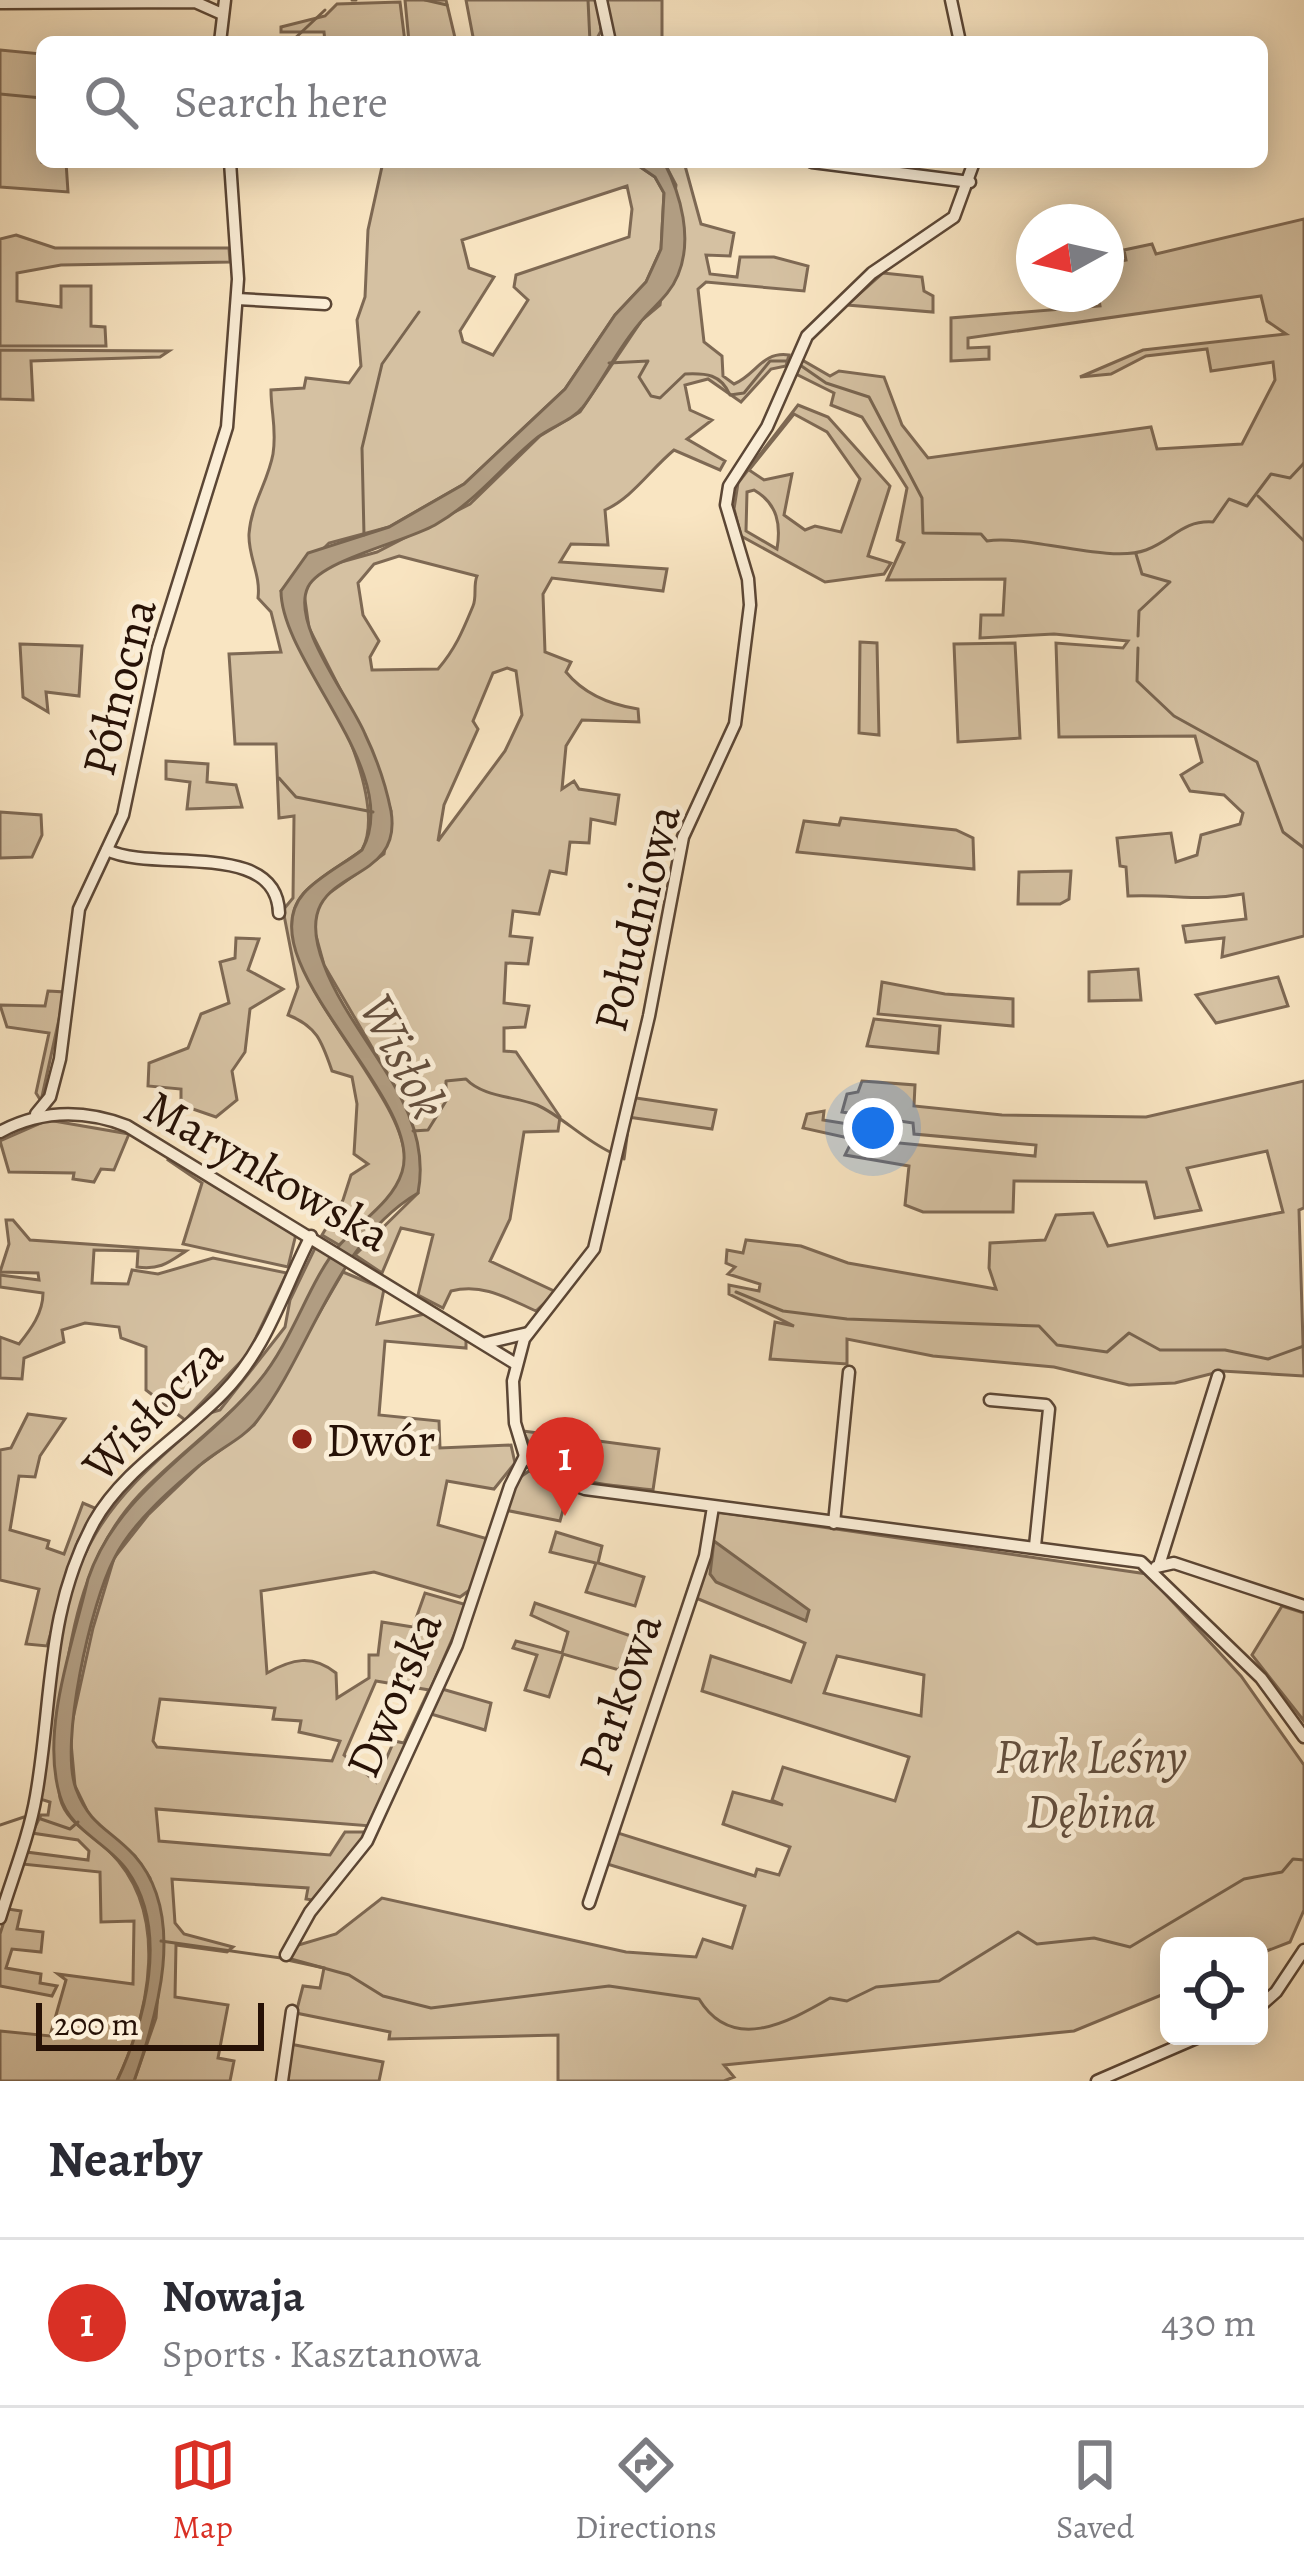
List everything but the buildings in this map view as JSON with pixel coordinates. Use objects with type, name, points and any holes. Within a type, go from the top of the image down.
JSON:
[{"type":"street","points":[[601,0],[609,36]]},
{"type":"street","points":[[951,0],[959,36]]},
{"type":"street","points":[[0,3],[195,2],[224,7]]},
{"type":"street","name":"Północna","points":[[36,1114],[53,1086],[79,909],[123,815],[158,648],[226,427],[237,299],[230,168]]},
{"type":"street","points":[[859,168],[970,182]]},
{"type":"street","name":"Południowa","points":[[525,1456],[515,1423],[517,1361],[528,1333],[594,1249],[649,1016],[684,832],[725,752],[737,714],[749,588],[729,523],[729,486],[767,427],[807,336],[872,273],[953,218],[973,168]]},
{"type":"street","points":[[237,299],[325,304]]},
{"type":"street","points":[[107,850],[147,863],[237,862],[266,882],[279,914]]},
{"type":"street","points":[[53,1086],[68,1114]]},
{"type":"street","name":"Marynkowska","points":[[0,1132],[36,1114],[68,1114],[110,1119],[146,1134],[517,1361]]},
{"type":"street","name":"Wisłocza","points":[[0,1918],[36,1798],[51,1649],[75,1567],[96,1519],[258,1352],[316,1239]]},
{"type":"street","points":[[491,1343],[528,1333]]},
{"type":"street","points":[[834,1523],[849,1372]]},
{"type":"street","points":[[1157,1566],[1218,1376]]},
{"type":"street","points":[[990,1400],[1049,1409],[1035,1546]]},
{"type":"street","points":[[525,1456],[562,1483],[712,1507],[1123,1557],[1304,1606]]},
{"type":"street","name":"Dworska","points":[[286,1955],[310,1912],[368,1841],[440,1685],[509,1486],[525,1456]]},
{"type":"street","name":"Parkowa","points":[[589,1903],[705,1556],[712,1507]]},
{"type":"street","points":[[1157,1566],[1261,1678],[1304,1737]]},
{"type":"street","points":[[1268,1996],[1304,1950]]},
{"type":"street","points":[[282,2081],[292,2012]]},
{"type":"street","points":[[1097,2081],[1180,2045]]},
{"type":"green space","points":[[405,0],[446,0],[455,36],[408,36]]},
{"type":"green space","points":[[466,0],[598,0],[598,36],[473,36]]},
{"type":"green space","points":[[604,0],[662,0],[662,36],[613,36]]},
{"type":"green space","points":[[400,2],[404,36],[281,32],[281,27],[325,16],[337,4]]},
{"type":"green space","points":[[0,50],[36,53],[36,168],[66,168],[68,192],[0,187]]},
{"type":"green space","points":[[382,168],[642,168],[655,177],[664,193],[661,249],[646,282],[615,315],[565,389],[464,484],[389,527],[329,543],[281,591],[342,720],[366,794],[368,825],[362,850],[303,894],[292,921],[298,954],[314,991],[386,1105],[401,1139],[404,1168],[387,1201],[339,1245],[322,1235],[343,1200],[351,1175],[368,1164],[354,1154],[357,1104],[352,1077],[332,1071],[317,1036],[288,1015],[298,987],[283,910],[293,898],[294,816],[279,818],[276,744],[235,744],[229,654],[281,652],[271,612],[258,598],[249,542],[253,513],[273,454],[271,390],[304,388],[306,378],[349,383],[361,366],[357,320],[365,297],[368,230]],"holes":[[[627,186],[632,209],[629,237],[516,275],[514,287],[528,300],[493,355],[463,342],[460,331],[494,277],[469,268],[462,240]]]},
{"type":"green space","points":[[667,168],[686,168],[701,224],[734,233],[730,256],[706,255],[710,274],[737,277],[740,257],[774,257],[808,266],[804,291],[706,282],[698,289],[704,342],[722,356],[723,376],[734,384],[780,355],[789,355],[786,366],[771,369],[741,402],[708,379],[685,385],[690,410],[712,420],[687,439],[725,461],[720,470],[674,450],[605,510],[608,545],[571,544],[560,562],[667,569],[663,591],[552,578],[543,594],[545,652],[571,662],[566,672],[590,692],[638,709],[639,722],[582,720],[566,746],[562,789],[574,781],[579,789],[619,795],[615,824],[591,819],[589,843],[570,842],[566,874],[550,871],[539,914],[513,911],[510,936],[532,938],[528,964],[506,963],[504,1003],[529,1006],[525,1027],[504,1028],[504,1051],[516,1052],[560,1117],[558,1131],[524,1132],[510,1219],[490,1261],[556,1292],[536,1311],[495,1293],[463,1289],[451,1291],[443,1308],[418,1295],[433,1235],[401,1228],[382,1273],[355,1255],[418,1193],[398,1092],[324,965],[313,925],[321,899],[384,854],[391,811],[374,756],[309,628],[304,593],[313,577],[334,564],[377,552],[470,504],[540,436],[580,412],[642,320],[660,305],[676,185]],"holes":[[[399,556],[477,576],[469,615],[438,669],[372,670],[370,657],[379,641],[363,615],[358,583],[374,564]],[[507,668],[516,671],[522,715],[505,751],[438,841],[444,805],[478,729],[473,721],[493,673]]]},
{"type":"green space","points":[[1304,219],[1304,936],[1222,957],[1224,938],[1186,942],[1183,926],[1246,919],[1243,894],[1128,896],[1126,867],[1120,866],[1117,838],[1171,833],[1176,862],[1197,855],[1201,835],[1240,824],[1243,813],[1224,795],[1190,791],[1181,775],[1202,762],[1195,736],[1059,737],[1056,643],[1123,648],[1128,641],[1054,634],[980,638],[981,615],[1003,615],[1005,579],[887,580],[904,543],[897,540],[907,488],[862,417],[831,405],[834,393],[796,374],[802,360],[830,376],[839,371],[884,377],[902,425],[928,458],[1151,427],[1157,449],[1242,444],[1275,380],[1273,362],[1211,371],[1207,349],[1146,356],[1111,374],[1080,377],[1143,350],[1286,334],[1267,321],[1261,296],[968,338],[968,348],[989,347],[989,359],[951,361],[951,318],[1124,312],[1124,250],[1152,244],[1156,254]]},
{"type":"green space","points":[[16,235],[55,248],[229,248],[230,262],[61,265],[17,273],[17,301],[61,307],[61,286],[91,286],[91,326],[105,327],[106,346],[0,346],[0,239]]},
{"type":"green space","points":[[883,273],[922,277],[924,291],[933,296],[933,312],[847,305]]},
{"type":"green space","points":[[0,350],[169,351],[160,357],[31,361],[33,400],[0,399]]},
{"type":"green space","points":[[798,405],[828,417],[890,486],[868,556],[891,563],[884,574],[825,582],[741,536],[734,509],[738,483]],"holes":[[[794,414],[827,432],[860,479],[841,532],[815,526],[805,530],[784,515],[792,474],[764,480],[749,470]],[[754,490],[776,516],[777,549],[746,531],[747,492]]]},
{"type":"green space","points":[[860,642],[877,643],[879,735],[859,733]]},
{"type":"green space","points":[[1015,643],[1020,738],[958,742],[954,644]]},
{"type":"green space","points":[[20,644],[82,646],[79,696],[46,692],[48,712],[23,697]]},
{"type":"green space","points":[[166,761],[208,764],[207,782],[236,785],[242,807],[187,809],[190,782],[166,779]]},
{"type":"green space","points":[[0,812],[41,815],[42,835],[32,857],[0,858]]},
{"type":"green space","points":[[841,818],[956,830],[973,838],[974,869],[797,852],[804,821],[839,825]]},
{"type":"green space","points":[[1071,871],[1069,899],[1060,904],[1018,904],[1019,872]]},
{"type":"green space","points":[[236,938],[259,939],[248,970],[283,989],[250,1009],[245,1052],[232,1071],[237,1100],[216,1117],[181,1105],[181,1089],[148,1086],[149,1063],[188,1048],[201,1014],[229,1003],[220,962],[235,958]]},
{"type":"green space","points":[[1138,969],[1141,1000],[1089,1001],[1089,972]]},
{"type":"green space","points":[[1278,977],[1288,1006],[1216,1023],[1196,995]]},
{"type":"green space","points":[[882,982],[945,994],[1013,999],[1013,1026],[878,1014]]},
{"type":"green space","points":[[48,991],[65,992],[41,1101],[36,1093],[49,1033],[7,1027],[0,1005],[45,1006]]},
{"type":"green space","points":[[874,1019],[940,1026],[938,1053],[867,1046]]},
{"type":"green space","points":[[862,1081],[915,1085],[914,1106],[1002,1115],[1146,1117],[1304,1081],[1304,1208],[1299,1210],[1304,1376],[1222,1371],[1175,1383],[1129,1385],[1054,1367],[933,1356],[847,1339],[847,1364],[770,1359],[775,1322],[794,1326],[729,1294],[729,1285],[759,1291],[760,1284],[728,1274],[735,1267],[726,1263],[727,1250],[743,1253],[746,1240],[801,1246],[848,1263],[996,1289],[989,1268],[990,1243],[1045,1240],[1056,1215],[1093,1213],[1108,1246],[1283,1212],[1267,1151],[1187,1168],[1201,1210],[1155,1218],[1146,1182],[1014,1181],[1013,1212],[923,1212],[905,1205],[909,1166],[845,1155],[853,1139],[803,1128],[807,1114],[824,1111],[823,1120],[867,1127],[867,1140],[1035,1156],[1036,1145],[914,1134],[913,1123],[842,1112],[847,1094],[858,1092]]},
{"type":"green space","points":[[636,1098],[716,1110],[712,1129],[628,1117]]},
{"type":"green space","points":[[48,1120],[129,1134],[114,1170],[101,1169],[94,1182],[73,1179],[74,1173],[9,1172],[0,1141]]},
{"type":"green space","points":[[170,1155],[296,1234],[288,1267],[183,1244],[202,1183],[168,1160]]},
{"type":"green space","points":[[6,1220],[13,1220],[30,1240],[186,1251],[163,1265],[145,1268],[137,1267],[138,1251],[94,1250],[92,1283],[128,1284],[132,1270],[158,1274],[213,1258],[287,1273],[248,1354],[185,1420],[146,1390],[146,1347],[121,1338],[119,1327],[85,1323],[62,1330],[64,1342],[24,1358],[22,1379],[0,1378],[0,1337],[19,1344],[39,1314],[43,1293],[0,1287],[0,1275],[39,1280],[38,1273],[0,1272],[9,1244]]},
{"type":"green space","points":[[316,1246],[332,1255],[280,1352],[245,1397],[154,1480],[123,1515],[97,1558],[74,1629],[60,1722],[60,1798],[74,1821],[109,1851],[141,1903],[149,1963],[129,2054],[117,2081],[0,2081],[0,2031],[50,2036],[66,1980],[58,1974],[133,1984],[134,1921],[101,1922],[100,1872],[22,1864],[26,1852],[88,1860],[89,1851],[78,1840],[32,1833],[41,1815],[48,1815],[50,1802],[40,1799],[49,1698],[60,1629],[80,1565],[119,1500],[210,1413],[220,1410],[285,1327],[290,1300]]},
{"type":"green space","points":[[343,1272],[384,1289],[377,1324],[425,1314],[466,1339],[466,1348],[385,1341],[379,1415],[439,1421],[440,1448],[511,1445],[515,1463],[494,1489],[447,1481],[438,1525],[488,1539],[471,1589],[460,1597],[374,1572],[261,1591],[267,1673],[293,1662],[319,1663],[336,1673],[337,1698],[369,1678],[369,1655],[378,1655],[382,1622],[413,1627],[425,1593],[467,1605],[371,1826],[156,1809],[159,1841],[330,1855],[345,1832],[369,1832],[312,1900],[306,1899],[308,1888],[172,1879],[175,1923],[184,1934],[233,1947],[227,1952],[176,1945],[175,1997],[228,2005],[218,2058],[234,2061],[230,2081],[134,2081],[156,2018],[162,1944],[150,1878],[135,1856],[95,1827],[75,1786],[70,1732],[114,1558],[148,1515],[200,1465],[254,1425]],"holes":[[[376,1681],[429,1690],[404,1743],[394,1741],[376,1782],[344,1755]],[[160,1699],[275,1708],[273,1719],[301,1721],[299,1732],[340,1741],[332,1761],[157,1747],[153,1741]]]},
{"type":"green space","points":[[28,1414],[65,1419],[40,1456],[35,1477],[19,1476],[10,1530],[49,1541],[47,1548],[64,1554],[83,1503],[97,1509],[78,1541],[47,1646],[26,1644],[39,1589],[0,1580],[0,1450],[11,1448]]},
{"type":"green space","points":[[523,1431],[659,1449],[653,1490],[595,1483],[561,1472],[533,1449]]},
{"type":"green space","points":[[529,1471],[569,1489],[560,1521],[505,1510],[516,1480]]},
{"type":"green space","name":"Park Leśny Dębina","points":[[718,1512],[1147,1574],[1241,1676],[1304,1765],[1304,1910],[1290,1942],[1268,1951],[1268,1937],[1160,1937],[1160,1996],[1074,2031],[724,2065],[734,2077],[724,2081],[558,2081],[558,2035],[389,2039],[390,2032],[296,2013],[303,1986],[320,1988],[324,1968],[287,1960],[295,1946],[336,1934],[382,1898],[626,1952],[696,1957],[703,1939],[732,1948],[745,1906],[604,1863],[615,1832],[755,1876],[757,1869],[779,1875],[790,1847],[723,1824],[733,1792],[783,1805],[772,1800],[783,1767],[895,1801],[909,1757],[702,1691],[711,1656],[791,1682],[805,1643],[696,1598]],"holes":[[[837,1656],[924,1675],[921,1716],[824,1693]]]},
{"type":"green space","points":[[556,1532],[602,1546],[598,1563],[644,1577],[635,1606],[586,1592],[596,1563],[550,1552]]},
{"type":"green space","points":[[535,1603],[631,1636],[619,1670],[563,1654],[549,1697],[525,1690],[537,1655],[513,1648],[516,1641],[562,1653],[568,1632],[531,1615]]},
{"type":"green space","points":[[1282,1606],[1304,1613],[1304,1721],[1252,1655]]},
{"type":"green space","points":[[442,1689],[491,1703],[485,1730],[431,1714]]},
{"type":"green space","points":[[8,1909],[21,1911],[17,1929],[43,1932],[41,1952],[12,1949],[6,1968],[41,1974],[40,1983],[57,1986],[52,1996],[0,1986],[0,1934]]},
{"type":"green space","points":[[290,2044],[383,2062],[379,2081],[284,2081]]},
{"type":"shaded area","points":[[642,168],[666,168],[683,217],[685,247],[678,275],[631,334],[583,407],[538,437],[450,516],[329,568],[308,587],[307,621],[314,640],[369,743],[391,811],[390,837],[381,856],[331,892],[319,908],[316,931],[337,994],[388,1075],[415,1131],[418,1193],[390,1214],[345,1268],[257,1421],[152,1508],[121,1546],[105,1580],[80,1673],[72,1768],[88,1811],[134,1855],[150,1879],[164,1936],[158,1997],[143,2055],[134,2081],[117,2081],[144,2004],[149,1975],[148,1920],[127,1870],[65,1808],[55,1770],[56,1715],[88,1579],[101,1548],[140,1496],[259,1381],[327,1262],[390,1194],[402,1172],[402,1142],[388,1107],[297,955],[292,921],[304,893],[362,850],[371,820],[367,787],[355,753],[300,651],[286,619],[281,591],[308,553],[389,527],[464,484],[565,389],[615,315],[646,282],[661,249],[664,193],[655,177]]},
{"type":"shaded area","points":[[714,1541],[809,1610],[806,1621],[716,1582],[710,1574]]},
{"type":"waterway","points":[[425,0],[447,5]]},
{"type":"waterway","points":[[588,0],[590,36]]},
{"type":"waterway","points":[[297,36],[325,10]]},
{"type":"waterway","points":[[0,94],[36,97]]},
{"type":"waterway","points":[[364,535],[362,448],[382,364],[419,312]]},
{"type":"waterway","points":[[609,363],[648,361],[639,377],[651,396],[660,398],[685,374],[712,376],[730,395],[744,393],[770,361],[792,361]]},
{"type":"waterway","points":[[800,365],[826,383],[869,397],[922,498],[923,533],[981,534],[987,541],[1130,553],[1155,546],[1193,524],[1213,522],[1229,499],[1247,506],[1271,474],[1290,478],[1304,463]]},
{"type":"waterway","points":[[1258,496],[1304,541]]},
{"type":"waterway","points":[[1136,554],[1142,574],[1170,582],[1139,611],[1138,636]]},
{"type":"waterway","points":[[1138,648],[1137,681],[1174,716],[1257,762],[1283,832],[1304,848]]},
{"type":"waterway","points":[[279,778],[296,797],[373,812]]},
{"type":"waterway","name":"Wisłok","points":[[413,1131],[428,1130],[446,1101],[446,1081],[466,1079],[490,1093],[546,1109],[610,1152]]},
{"type":"waterway","points":[[624,1159],[628,1129]]},
{"type":"waterway","points":[[736,1292],[783,1311],[847,1319],[1039,1326],[1057,1345],[1107,1352],[1129,1333],[1160,1350],[1225,1350],[1268,1359],[1304,1346]]},
{"type":"waterway","points":[[0,1825],[24,1817]]},
{"type":"waterway","points":[[38,1818],[70,1829],[78,1822]]},
{"type":"waterway","points":[[291,1959],[349,1975],[383,1996],[431,2008],[609,1986],[699,1999],[727,2025],[761,2028],[830,1998],[847,2001],[876,1987],[939,1981],[1018,1932],[1037,1944],[1094,1938],[1130,1947],[1244,1879],[1282,1872],[1293,1859],[1304,1860]]},
{"type":"waterway","points":[[161,1941],[281,1958]]},
{"type":"place","name":"Dwór","points":[[302,1439]]},
{"type":"place","name":"Nowaja","points":[[565,1516]]}]
